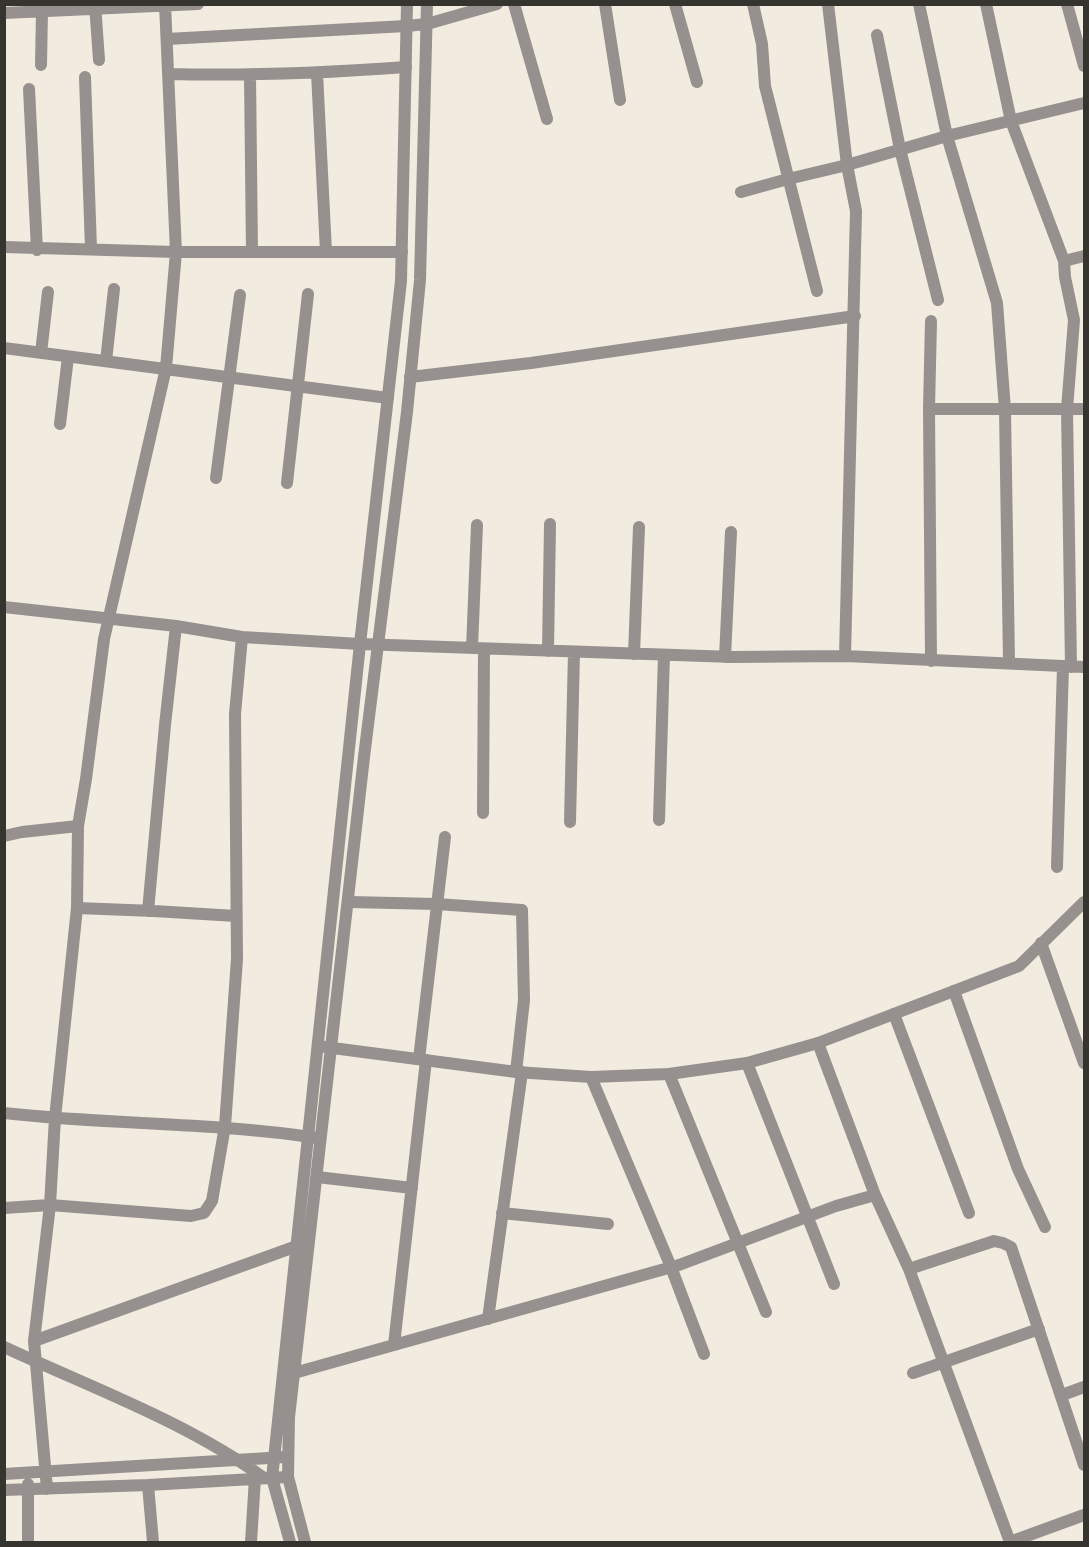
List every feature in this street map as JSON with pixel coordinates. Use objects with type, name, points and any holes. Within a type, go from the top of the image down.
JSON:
[{"type":"street","points":[[4,13],[24,8],[42,11],[95,6],[198,4]]},
{"type":"street","points":[[305,1542],[288,1477],[288,1375],[297,1246],[317,1046],[401,280],[407,4]]},
{"type":"street","points":[[251,1542],[264,1478],[274,1458],[317,1177],[364,757],[410,377],[420,280],[427,4]]},
{"type":"street","points":[[167,39],[427,24],[496,4]]},
{"type":"street","points":[[514,4],[547,119]]},
{"type":"street","points":[[605,4],[620,100]]},
{"type":"street","points":[[675,4],[697,82]]},
{"type":"street","points":[[753,4],[762,44],[765,86],[817,291]]},
{"type":"street","points":[[828,4],[847,165],[856,212],[845,656]]},
{"type":"street","points":[[919,4],[947,136],[997,303],[1005,410],[1010,662]]},
{"type":"street","points":[[986,4],[1011,121],[1064,261],[1074,320],[1067,410],[1067,666],[1057,867]]},
{"type":"street","points":[[1068,4],[1084,66]]},
{"type":"street","points":[[47,1489],[34,1341],[50,1205],[55,1118],[77,909],[78,826],[104,639],[166,368],[176,252],[166,5]]},
{"type":"street","points":[[95,6],[99,60]]},
{"type":"street","points":[[41,65],[42,11]]},
{"type":"street","points":[[877,35],[900,149],[938,300]]},
{"type":"street","points":[[168,74],[250,76],[317,74],[406,67]]},
{"type":"street","points":[[317,74],[326,252]]},
{"type":"street","points":[[250,76],[252,252]]},
{"type":"street","points":[[86,77],[91,249]]},
{"type":"street","points":[[29,89],[37,250]]},
{"type":"street","points":[[741,192],[947,136],[1084,104]]},
{"type":"street","points":[[4,247],[37,250],[176,252],[402,252]]},
{"type":"street","points":[[1064,261],[1084,256]]},
{"type":"street","points":[[106,361],[114,289]]},
{"type":"street","points":[[41,353],[48,292]]},
{"type":"street","points":[[286,483],[308,294]]},
{"type":"street","points":[[216,478],[240,295]]},
{"type":"street","points":[[410,377],[531,363],[855,316]]},
{"type":"street","points":[[931,321],[929,409],[931,661]]},
{"type":"street","points":[[4,348],[388,398]]},
{"type":"street","points":[[60,424],[68,357]]},
{"type":"street","points":[[929,409],[1084,409]]},
{"type":"street","points":[[548,651],[550,524]]},
{"type":"street","points":[[477,525],[483,813]]},
{"type":"street","points":[[634,654],[639,528]]},
{"type":"street","points":[[725,657],[731,532]]},
{"type":"street","points":[[4,607],[176,626],[242,637],[360,644],[725,657],[845,656],[1084,667]]},
{"type":"street","points":[[148,911],[176,626]]},
{"type":"street","points":[[4,1208],[50,1205],[191,1216],[204,1213],[212,1201],[225,1126],[237,959],[235,714],[242,637]]},
{"type":"street","points":[[570,822],[574,652]]},
{"type":"street","points":[[659,820],[664,655]]},
{"type":"street","points":[[4,836],[78,826]]},
{"type":"street","points":[[394,1345],[412,1188],[445,837]]},
{"type":"street","points":[[349,902],[437,904],[522,910],[524,1000],[519,1072],[488,1319]]},
{"type":"street","points":[[317,1046],[519,1072],[591,1077],[669,1074],[747,1064],[818,1043],[1019,966],[1084,902]]},
{"type":"street","points":[[77,909],[236,916]]},
{"type":"street","points":[[1041,943],[1084,1064]]},
{"type":"street","points":[[954,991],[1018,1169],[1045,1227]]},
{"type":"street","points":[[894,1014],[969,1213]]},
{"type":"street","points":[[818,1043],[875,1194],[909,1269],[1010,1542],[1084,1515]]},
{"type":"street","points":[[747,1064],[834,1284]]},
{"type":"street","points":[[669,1074],[766,1312]]},
{"type":"street","points":[[591,1077],[671,1267],[704,1354]]},
{"type":"street","points":[[4,1113],[55,1118],[225,1126],[321,1138]]},
{"type":"street","points":[[317,1177],[412,1188]]},
{"type":"street","points":[[288,1375],[671,1267],[875,1194]]},
{"type":"street","points":[[502,1213],[608,1224]]},
{"type":"street","points":[[909,1269],[994,1241],[1011,1247],[1084,1465]]},
{"type":"street","points":[[34,1341],[297,1246]]},
{"type":"street","points":[[913,1373],[1039,1329]]},
{"type":"street","points":[[4,1347],[144,1410],[239,1460],[264,1478],[290,1542]]},
{"type":"street","points":[[1062,1395],[1084,1387]]},
{"type":"street","points":[[4,1474],[288,1456]]},
{"type":"street","points":[[28,1473],[28,1542]]},
{"type":"street","points":[[4,1490],[288,1477]]},
{"type":"street","points":[[148,1485],[153,1542]]}]
